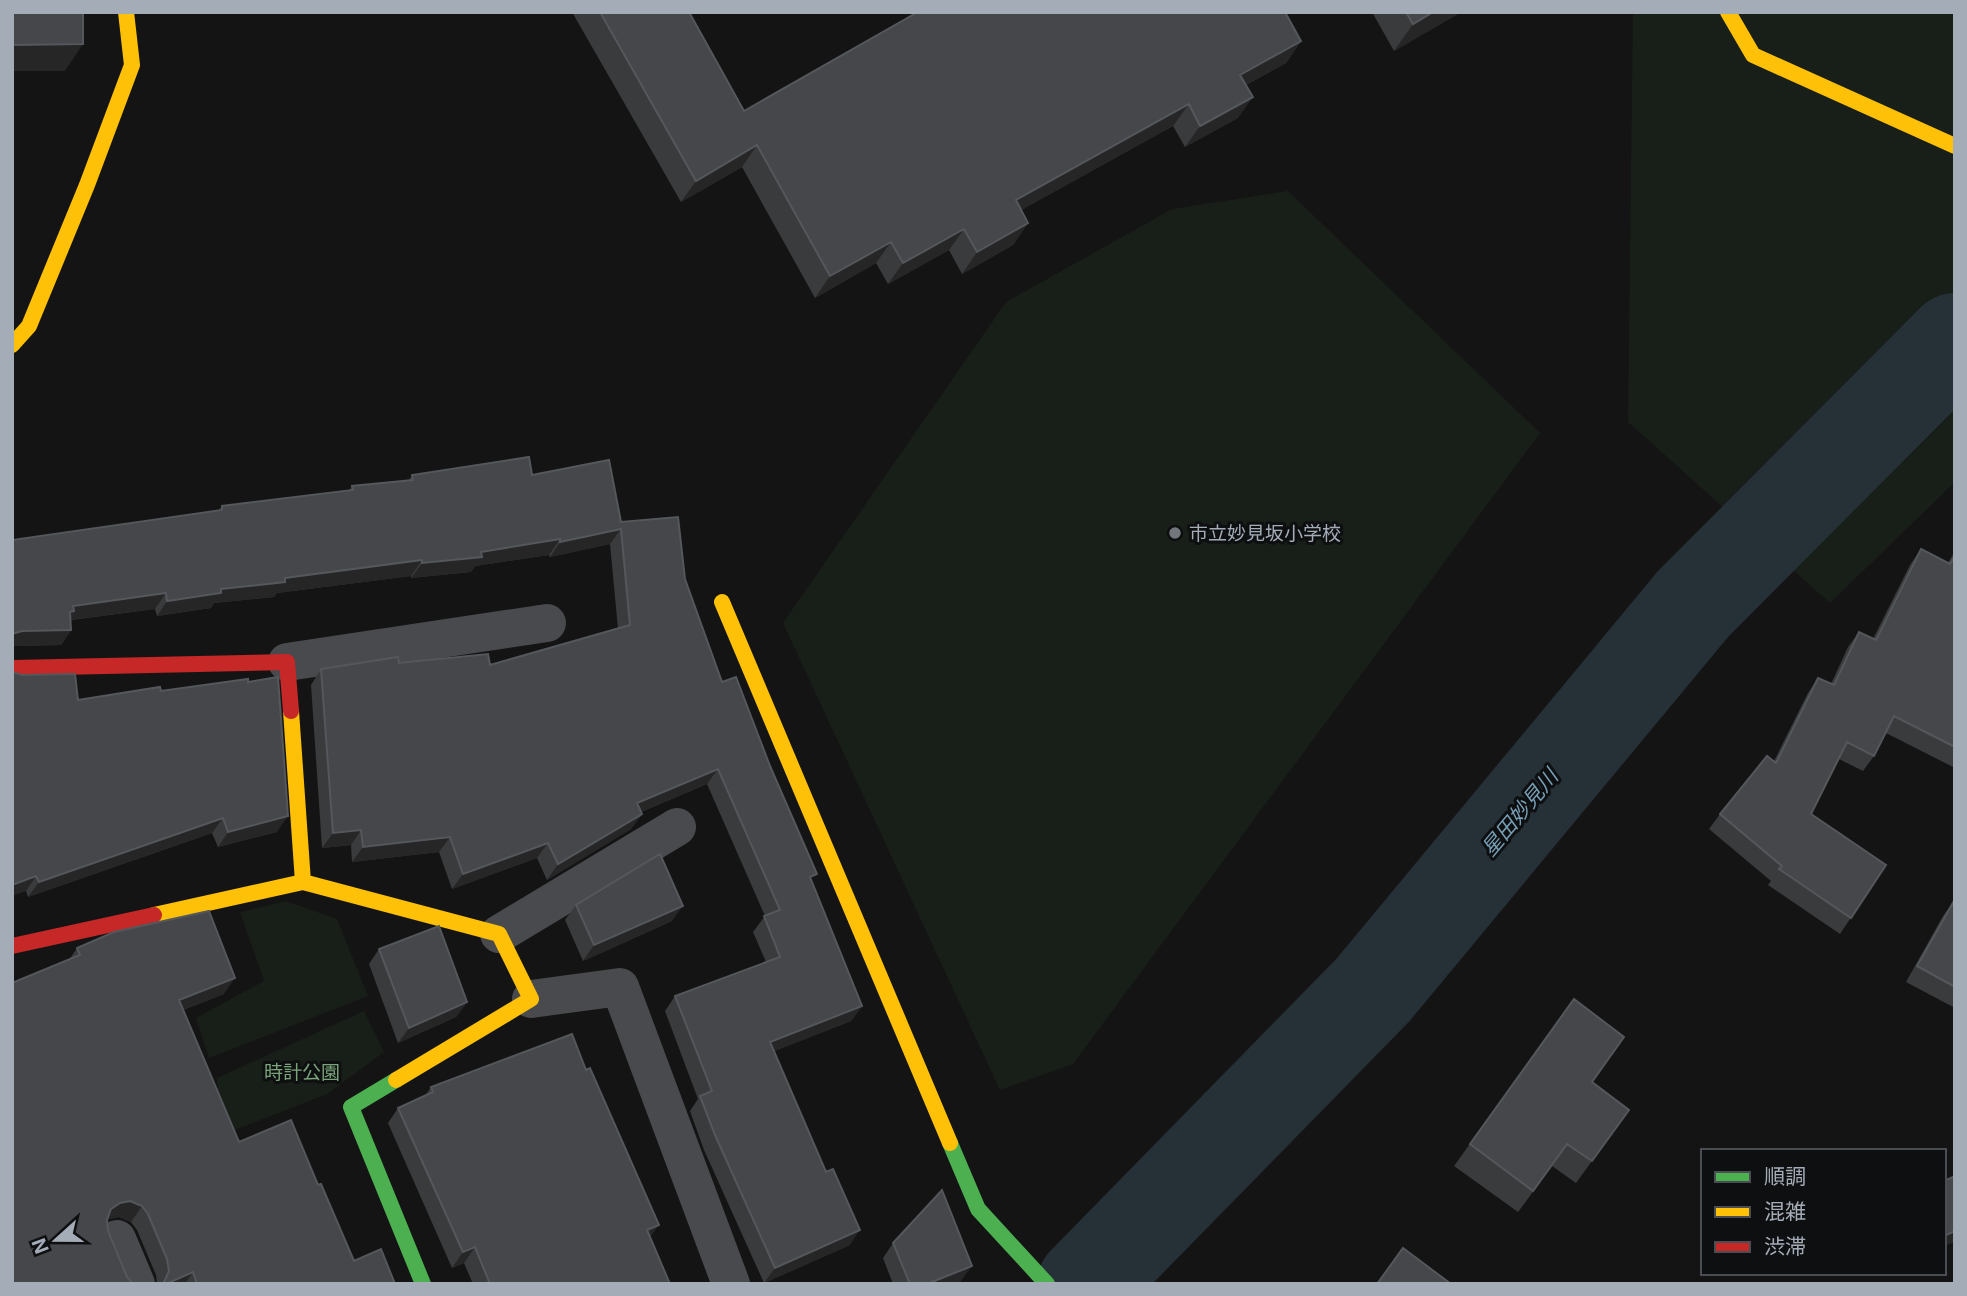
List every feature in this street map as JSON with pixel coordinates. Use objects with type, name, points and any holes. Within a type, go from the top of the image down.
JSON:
[{"type":"street","points":[[12,345],[29,326],[87,185],[132,65],[126,12]]},
{"type":"street","points":[[1728,12],[1753,55],[1955,145]]},
{"type":"street","points":[[722,601],[978,1209],[1047,1284]]},
{"type":"street","points":[[12,668],[287,662],[547,623]]},
{"type":"street","points":[[287,662],[303,882]]},
{"type":"street","points":[[12,946],[303,882],[499,934],[677,827]]},
{"type":"street","points":[[499,934],[531,999]]},
{"type":"street","points":[[423,1284],[351,1107],[531,999],[620,987],[731,1284]]},
{"type":"street","points":[[117,1239],[136,1284]]},
{"type":"green space","points":[[1633,12],[1955,12],[1955,482],[1830,603],[1628,422]]},
{"type":"green space","points":[[1288,191],[1540,433],[1073,1064],[1000,1090],[783,623],[1006,302],[1172,209]]},
{"type":"green space","points":[[286,901],[337,919],[368,996],[209,1058],[196,1018],[264,981],[240,912]]},
{"type":"green space","name":"時計公園","points":[[364,1011],[384,1052],[327,1094],[222,1135],[217,1078]]},
{"type":"building","points":[[12,12],[83,12],[83,44],[12,45]]},
{"type":"building","points":[[600,12],[689,12],[744,111],[918,12],[1285,12],[1301,41],[1240,75],[1253,97],[1200,126],[1189,104],[1016,200],[1028,223],[977,252],[964,229],[903,263],[891,242],[830,276],[757,145],[696,181]]},
{"type":"building","points":[[1406,12],[1433,12],[1413,24]]},
{"type":"building","points":[[529,457],[532,475],[609,460],[621,522],[678,517],[685,579],[722,682],[736,677],[770,766],[817,874],[810,877],[862,1006],[770,1042],[826,1172],[833,1169],[860,1230],[775,1268],[700,1096],[712,1091],[675,996],[780,957],[764,916],[780,910],[718,769],[637,803],[642,814],[558,864],[548,843],[463,874],[450,837],[363,847],[361,830],[333,833],[321,669],[398,657],[399,663],[488,654],[490,665],[630,625],[621,529],[560,542],[560,539],[481,552],[482,557],[422,563],[422,560],[285,578],[285,582],[221,589],[221,593],[167,601],[166,593],[73,606],[74,611],[70,612],[71,630],[22,631],[12,634],[12,540],[222,510],[222,506],[353,490],[352,486],[413,480],[412,475]]},
{"type":"building","points":[[1921,549],[1950,564],[1955,556],[1955,747],[1894,716],[1874,756],[1847,742],[1811,814],[1886,865],[1851,918],[1779,869],[1782,866],[1720,814],[1767,756],[1776,763],[1818,678],[1834,685],[1859,632],[1876,640]]},
{"type":"building","points":[[12,672],[22,675],[75,674],[78,700],[160,687],[161,691],[278,677],[288,816],[228,832],[223,818],[39,882],[36,876],[12,885]]},
{"type":"building","points":[[660,854],[683,906],[594,945],[576,905]]},
{"type":"building","points":[[1955,902],[1955,987],[1917,966]]},
{"type":"building","points":[[209,911],[235,978],[179,1000],[239,1142],[291,1120],[354,1261],[381,1249],[395,1284],[197,1284],[193,1272],[161,1284],[169,1271],[167,1259],[148,1214],[142,1206],[130,1201],[111,1209],[107,1220],[108,1231],[127,1277],[133,1284],[12,1284],[12,983],[80,955],[77,948],[114,932]]},
{"type":"building","points":[[439,926],[467,1002],[409,1028],[379,949]]},
{"type":"building","points":[[1574,999],[1624,1037],[1592,1082],[1629,1110],[1592,1161],[1567,1144],[1533,1191],[1470,1144]]},
{"type":"building","points":[[572,1034],[586,1070],[590,1068],[659,1225],[647,1230],[670,1284],[490,1284],[475,1247],[463,1252],[398,1108],[433,1092],[431,1087]]},
{"type":"building","points":[[1955,1176],[1955,1231],[1946,1235],[1946,1180]]},
{"type":"building","points":[[942,1190],[972,1266],[927,1284],[910,1284],[893,1243]]},
{"type":"building","points":[[1403,1248],[1451,1284],[1377,1284]]},
{"type":"waterway","name":"星田妙見川","points":[[1085,1284],[1373,990],[1693,604],[1955,341]]},
{"type":"traffic: fast","points":[[396,1080],[351,1107],[423,1284]]},
{"type":"traffic: fast","points":[[950,1143],[978,1209],[1047,1284]]},
{"type":"traffic: slow","points":[[12,345],[29,326],[87,185],[132,65],[126,12]]},
{"type":"traffic: slow","points":[[1728,12],[1753,55],[1955,146]]},
{"type":"traffic: slow","points":[[722,602],[950,1143]]},
{"type":"traffic: slow","points":[[154,915],[303,882],[291,711]]},
{"type":"traffic: slow","points":[[303,882],[499,934],[531,999],[396,1080]]},
{"type":"traffic: jam","points":[[12,668],[287,662],[291,711]]},
{"type":"traffic: jam","points":[[12,946],[154,915]]},
{"type":"place","name":"市立妙見坂小学校","points":[[1175,533]]}]
